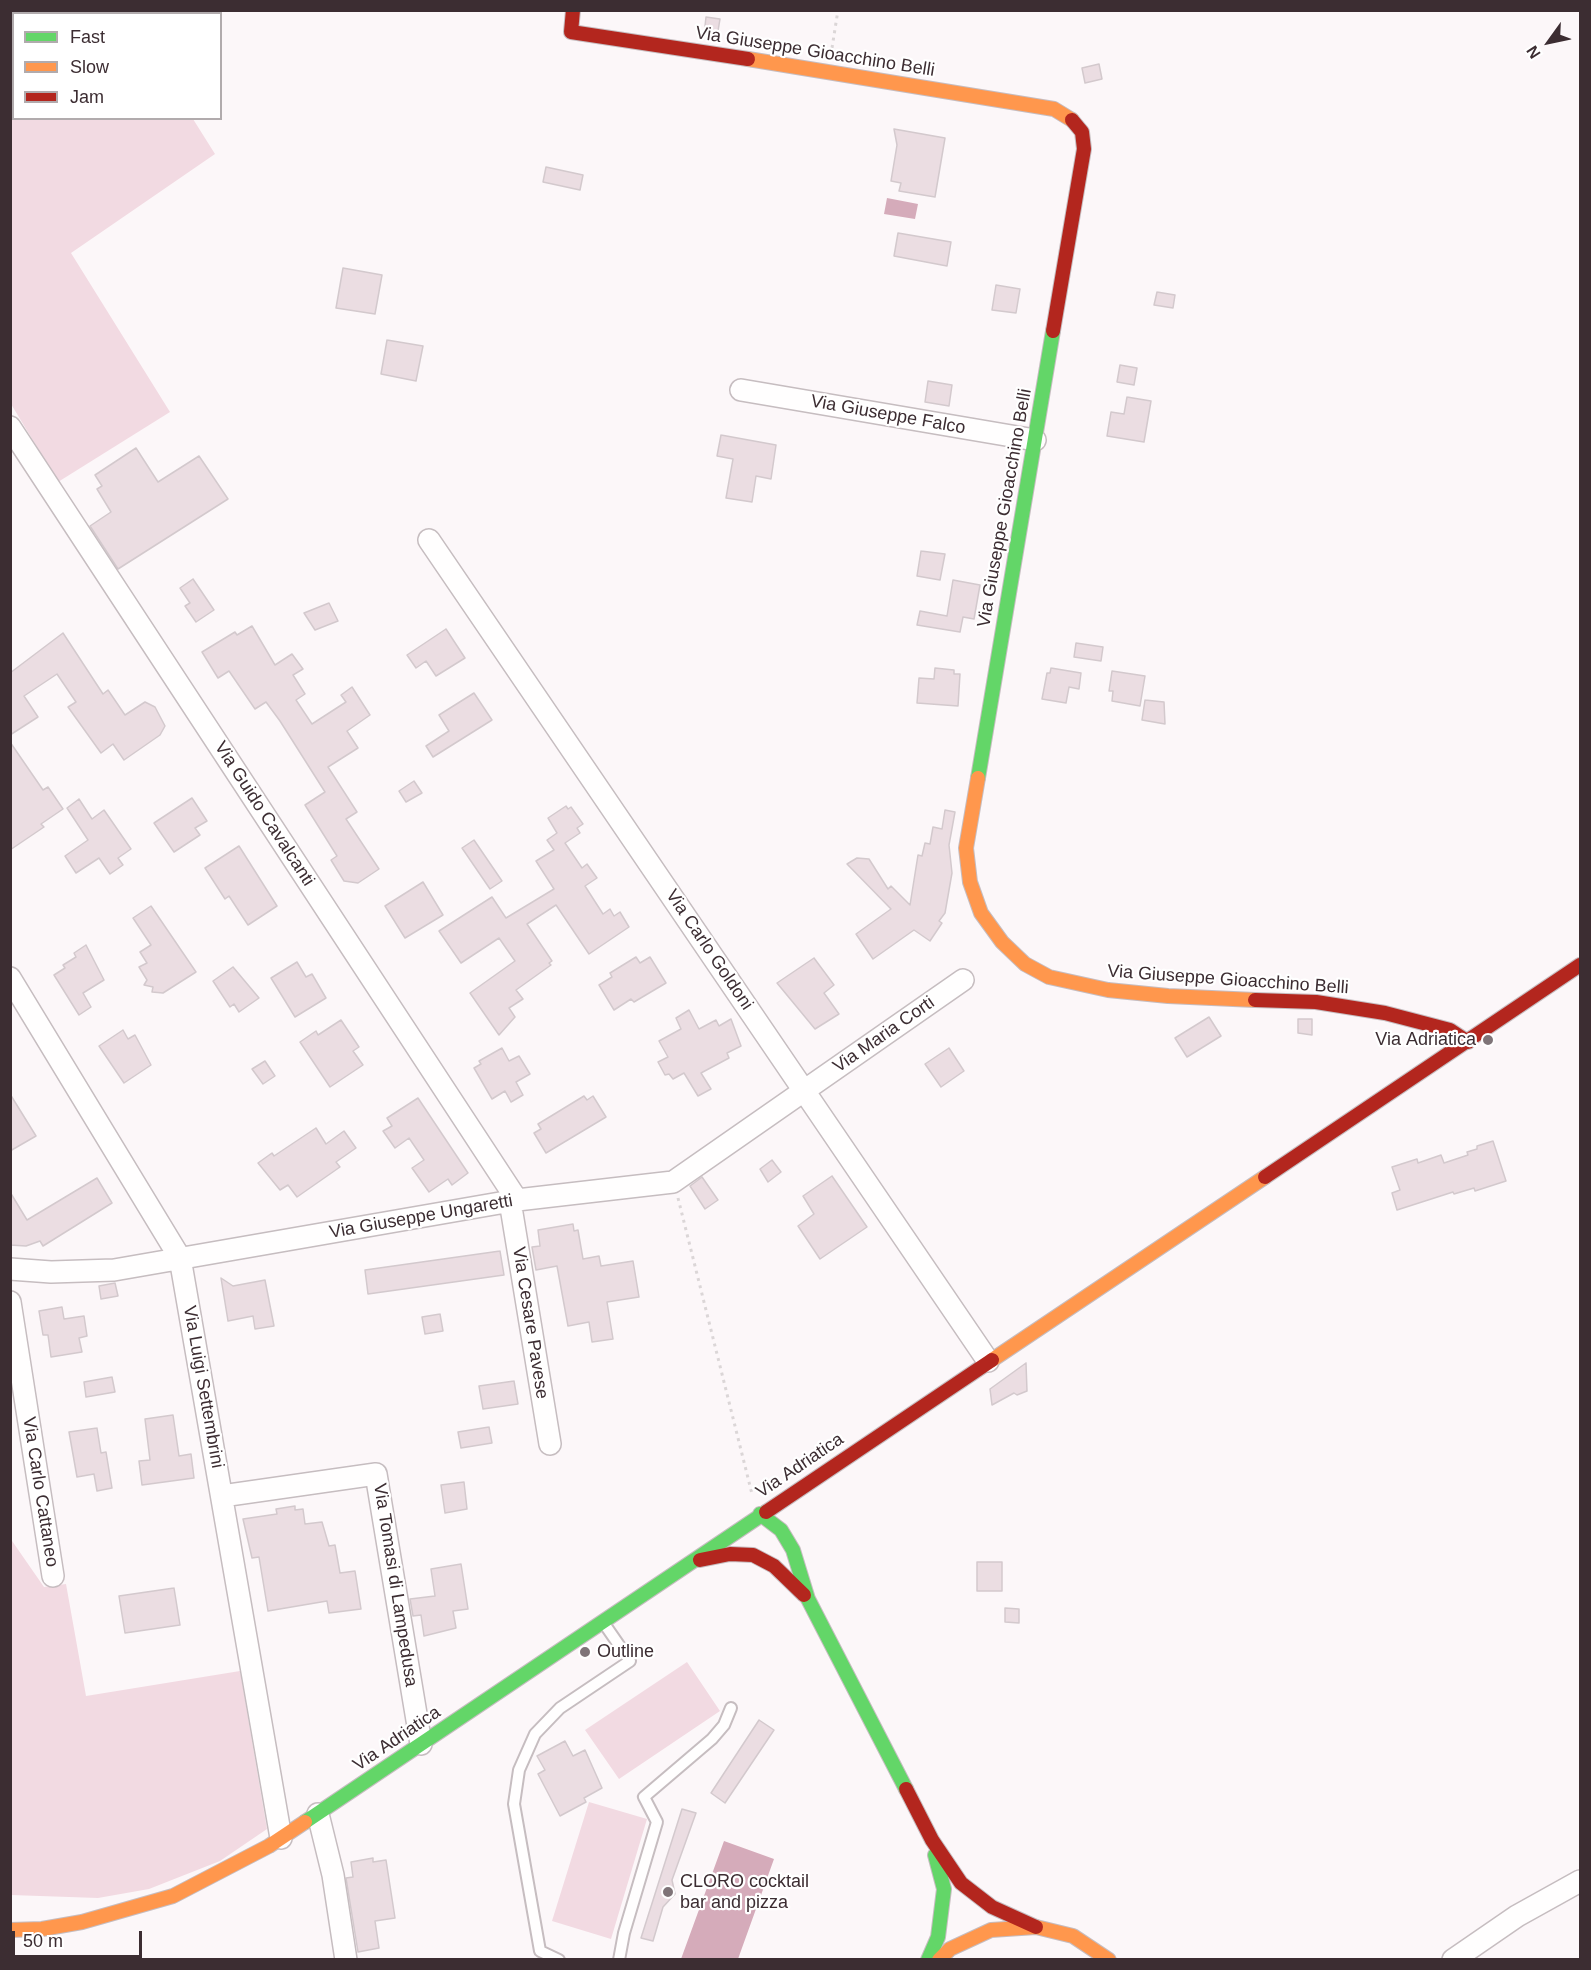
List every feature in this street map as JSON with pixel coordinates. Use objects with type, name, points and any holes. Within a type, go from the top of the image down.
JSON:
[{"type":"street","name":"Via Giuseppe Gioacchino Belli","points":[[573,10],[571,32],[829,71],[1054,109],[1071,119],[1082,132],[1084,150],[966,848],[970,882],[981,914],[1002,942],[1025,964],[1049,977],[1108,990],[1168,996],[1316,1002],[1385,1013],[1429,1024],[1450,1030],[1468,1042]]},
{"type":"street","name":"Via Giuseppe Falco","points":[[741,390],[1035,440]]},
{"type":"street","name":"Via Guido Cavalcanti","points":[[10,427],[514,1201]]},
{"type":"street","name":"Via Carlo Goldoni","points":[[429,540],[988,1361]]},
{"type":"street","name":"Via Adriatica","points":[[10,1930],[42,1929],[122,1912],[173,1896],[224,1871],[281,1838],[760,1514],[1581,965]]},
{"type":"street","name":"Via Luigi Settembrini","points":[[10,978],[180,1258],[281,1838]]},
{"type":"street","name":"Via Maria Corti","points":[[806,1091],[963,980]]},
{"type":"street","name":"Via Giuseppe Ungaretti","points":[[10,1269],[51,1272],[114,1270],[514,1201],[674,1182],[806,1091]]},
{"type":"street","name":"Via Cesare Pavese","points":[[514,1201],[550,1444]]},
{"type":"street","name":"Via Carlo Cattaneo","points":[[10,1302],[53,1576]]},
{"type":"street","points":[[802,1505],[826,1470]]},
{"type":"street","name":"Via Tomasi di Lampedusa","points":[[222,1496],[376,1474],[421,1744]]},
{"type":"street","points":[[760,1514],[759,1536],[774,1566]]},
{"type":"street","points":[[760,1514],[782,1530],[793,1550],[808,1599],[932,1840],[961,1883],[992,1907],[1036,1927],[1073,1936],[1109,1959]]},
{"type":"street","points":[[793,1550],[795,1520]]},
{"type":"street","points":[[691,1562],[730,1554],[753,1555],[774,1566],[808,1599]]},
{"type":"street","points":[[318,1814],[333,1875],[346,1959]]},
{"type":"street","points":[[928,1959],[938,1937],[944,1889],[932,1840]]},
{"type":"street","points":[[1453,1959],[1517,1917],[1581,1881]]},
{"type":"street","points":[[939,1959],[950,1949],[991,1930],[1036,1927]]},
{"type":"lane","points":[[559,1959],[540,1951],[514,1804],[517,1781],[519,1770],[536,1734],[560,1708],[630,1661],[603,1622]]},
{"type":"lane","points":[[619,1959],[624,1933],[657,1822],[644,1797],[712,1739],[724,1725],[731,1708]]},
{"type":"path","points":[[829,71],[838,10]]},
{"type":"path","points":[[674,1182],[752,1493],[760,1514]]},
{"type":"shaded area","points":[[11,11],[124,11],[12,12],[12,120],[194,120],[215,154],[71,253],[170,412],[58,482],[11,404]]},
{"type":"shaded area","points":[[887,198],[918,204],[915,219],[884,214]]},
{"type":"shaded area","points":[[10,1538],[44,1587],[66,1584],[86,1696],[240,1671],[267,1829],[220,1861],[149,1889],[98,1898],[11,1895]]},
{"type":"shaded area","points":[[687,1662],[720,1711],[619,1779],[585,1730]]},
{"type":"shaded area","points":[[589,1802],[647,1819],[611,1939],[552,1921]]},
{"type":"shaded area","points":[[724,1841],[774,1859],[738,1959],[681,1959]]},
{"type":"building","points":[[706,17],[720,19],[717,37],[704,35]]},
{"type":"building","points":[[1099,64],[1102,79],[1085,83],[1082,68]]},
{"type":"building","points":[[894,129],[945,138],[935,197],[899,191],[901,183],[891,181],[897,145]]},
{"type":"building","points":[[546,167],[583,175],[580,190],[543,182]]},
{"type":"building","points":[[898,233],[951,242],[947,266],[894,256]]},
{"type":"building","points":[[343,268],[382,275],[375,314],[336,308]]},
{"type":"building","points":[[996,285],[1020,289],[1016,313],[992,310]]},
{"type":"building","points":[[1157,292],[1175,295],[1173,308],[1154,305]]},
{"type":"building","points":[[387,340],[423,346],[416,381],[381,374]]},
{"type":"building","points":[[1120,365],[1137,368],[1134,385],[1117,382]]},
{"type":"building","points":[[928,381],[952,385],[949,406],[925,402]]},
{"type":"building","points":[[1127,397],[1151,401],[1144,442],[1107,436],[1111,412],[1124,414]]},
{"type":"building","points":[[721,435],[776,445],[771,479],[756,476],[752,502],[726,498],[733,459],[717,456]]},
{"type":"building","points":[[136,448],[158,482],[199,456],[228,499],[118,569],[90,526],[111,512],[97,489],[102,486],[95,475]]},
{"type":"building","points":[[921,551],[945,554],[940,580],[917,576]]},
{"type":"building","points":[[193,579],[214,610],[196,622],[185,606],[190,603],[180,588]]},
{"type":"building","points":[[953,580],[980,585],[974,619],[963,617],[960,632],[917,625],[920,611],[947,616]]},
{"type":"building","points":[[329,603],[338,621],[315,630],[304,613]]},
{"type":"building","points":[[252,626],[275,665],[292,654],[303,669],[293,675],[305,694],[296,700],[312,724],[346,702],[341,695],[352,687],[370,715],[347,731],[358,748],[328,767],[357,812],[346,819],[379,869],[358,883],[344,881],[331,860],[337,856],[305,805],[325,792],[280,721],[266,702],[255,709],[229,671],[218,678],[202,652],[235,632],[237,635]]},
{"type":"building","points":[[446,629],[465,658],[436,676],[426,661],[416,668],[407,655]]},
{"type":"building","points":[[63,633],[103,694],[108,690],[125,715],[145,702],[155,707],[165,726],[160,735],[124,760],[113,744],[101,753],[68,707],[76,702],[57,674],[24,696],[38,717],[10,735],[10,673]]},
{"type":"building","points":[[1076,643],[1103,647],[1101,661],[1074,657]]},
{"type":"building","points":[[935,668],[954,670],[954,674],[960,674],[958,706],[917,703],[919,678],[934,679]]},
{"type":"building","points":[[1051,668],[1081,673],[1079,689],[1069,687],[1066,703],[1042,699],[1047,673],[1050,673]]},
{"type":"building","points":[[1112,671],[1145,676],[1140,706],[1112,701],[1113,691],[1109,691]]},
{"type":"building","points":[[474,693],[492,720],[433,757],[426,746],[449,731],[439,715]]},
{"type":"building","points":[[1145,700],[1164,702],[1165,724],[1142,720]]},
{"type":"building","points":[[10,742],[43,790],[48,787],[63,809],[41,824],[44,827],[10,850]]},
{"type":"building","points":[[414,781],[422,793],[406,802],[399,791]]},
{"type":"building","points":[[192,798],[207,821],[195,828],[200,835],[174,852],[154,823]]},
{"type":"building","points":[[79,799],[92,819],[104,810],[131,849],[118,858],[123,865],[110,874],[99,858],[76,873],[65,856],[88,840],[67,808]]},
{"type":"building","points":[[566,806],[568,809],[571,807],[583,824],[577,828],[580,833],[565,843],[582,868],[587,864],[597,878],[585,886],[603,914],[610,909],[614,916],[620,912],[629,927],[589,954],[556,905],[527,924],[552,961],[549,963],[551,965],[516,990],[523,999],[509,1008],[515,1017],[499,1035],[470,993],[515,961],[499,938],[461,963],[439,931],[492,897],[506,918],[554,889],[536,861],[554,850],[547,840],[557,833],[548,818]]},
{"type":"building","points":[[945,810],[955,812],[949,845],[952,873],[945,913],[939,921],[942,923],[930,941],[914,930],[873,959],[856,934],[891,909],[847,864],[857,858],[869,859],[888,889],[891,886],[910,905],[918,855],[922,856],[925,843],[930,844],[933,827],[942,829]]},
{"type":"building","points":[[474,840],[502,881],[490,889],[462,848]]},
{"type":"building","points":[[239,846],[277,906],[248,925],[229,896],[225,899],[205,868]]},
{"type":"building","points":[[423,882],[443,915],[405,938],[385,906]]},
{"type":"building","points":[[151,906],[196,972],[163,993],[152,992],[153,987],[144,985],[147,980],[139,967],[147,963],[140,952],[151,945],[133,918]]},
{"type":"building","points":[[86,945],[104,980],[83,993],[91,1007],[79,1015],[54,975],[65,968],[63,965],[76,957],[74,953]]},
{"type":"building","points":[[636,957],[640,963],[650,957],[666,983],[634,1002],[631,999],[614,1010],[599,985],[612,977],[610,973]]},
{"type":"building","points":[[814,958],[834,985],[824,993],[839,1014],[815,1029],[777,983]]},
{"type":"building","points":[[297,962],[306,977],[312,974],[326,998],[295,1017],[271,978]]},
{"type":"building","points":[[233,967],[259,998],[239,1012],[234,1004],[230,1007],[213,981]]},
{"type":"building","points":[[689,1010],[699,1029],[716,1020],[719,1026],[731,1019],[741,1046],[727,1053],[729,1058],[701,1073],[711,1089],[698,1096],[684,1073],[673,1079],[669,1074],[665,1075],[658,1062],[668,1057],[659,1041],[681,1029],[676,1018]]},
{"type":"building","points":[[1209,1017],[1221,1036],[1187,1057],[1175,1038]]},
{"type":"building","points":[[1298,1019],[1312,1019],[1312,1035],[1298,1033]]},
{"type":"building","points":[[341,1020],[359,1047],[353,1051],[363,1065],[330,1087],[300,1042],[316,1031],[318,1035]]},
{"type":"building","points":[[123,1030],[128,1039],[135,1035],[151,1065],[124,1083],[99,1046]]},
{"type":"building","points":[[502,1048],[509,1061],[519,1056],[530,1074],[516,1082],[523,1095],[511,1102],[505,1091],[492,1099],[474,1068],[481,1064],[479,1061]]},
{"type":"building","points":[[949,1048],[964,1071],[941,1087],[925,1064]]},
{"type":"building","points":[[265,1061],[275,1076],[263,1084],[252,1069]]},
{"type":"building","points":[[10,1094],[36,1136],[10,1151]]},
{"type":"building","points":[[584,1096],[587,1100],[593,1096],[606,1117],[546,1153],[534,1133],[541,1129],[538,1124]]},
{"type":"building","points":[[418,1098],[468,1173],[452,1185],[448,1179],[429,1192],[412,1168],[424,1160],[409,1138],[395,1148],[383,1131],[392,1126],[387,1118]]},
{"type":"building","points":[[316,1128],[326,1144],[344,1131],[356,1148],[336,1162],[340,1167],[297,1197],[288,1185],[280,1190],[258,1163],[272,1153],[274,1156]]},
{"type":"building","points":[[1493,1141],[1506,1181],[1475,1191],[1474,1188],[1454,1194],[1453,1192],[1397,1210],[1392,1193],[1400,1190],[1392,1167],[1417,1159],[1418,1163],[1441,1155],[1444,1163],[1468,1155],[1467,1152],[1477,1149],[1477,1146]]},
{"type":"building","points":[[772,1160],[781,1172],[768,1182],[760,1169]]},
{"type":"building","points":[[832,1176],[867,1227],[820,1259],[798,1226],[814,1214],[803,1196]]},
{"type":"building","points":[[702,1177],[718,1200],[705,1209],[690,1186]]},
{"type":"building","points":[[97,1178],[112,1203],[43,1246],[40,1241],[26,1246],[10,1245],[10,1192],[27,1220]]},
{"type":"building","points":[[573,1224],[574,1231],[578,1230],[583,1259],[599,1256],[601,1266],[633,1261],[639,1297],[607,1302],[613,1339],[592,1342],[589,1322],[568,1326],[557,1266],[536,1270],[532,1247],[540,1246],[538,1230]]},
{"type":"building","points":[[500,1251],[504,1275],[368,1294],[365,1270]]},
{"type":"building","points":[[221,1278],[233,1286],[265,1280],[274,1326],[255,1329],[253,1316],[228,1321]]},
{"type":"building","points":[[115,1283],[118,1296],[101,1299],[99,1286]]},
{"type":"building","points":[[62,1307],[64,1319],[84,1316],[87,1336],[79,1338],[82,1352],[51,1357],[48,1335],[43,1335],[39,1311]]},
{"type":"building","points":[[440,1314],[443,1331],[425,1334],[422,1317]]},
{"type":"building","points":[[1026,1363],[1027,1391],[1017,1395],[1014,1393],[992,1405],[990,1389]]},
{"type":"building","points":[[112,1377],[115,1392],[86,1397],[84,1382]]},
{"type":"building","points":[[514,1381],[518,1404],[483,1409],[479,1386]]},
{"type":"building","points":[[173,1415],[179,1456],[191,1454],[194,1478],[142,1485],[139,1461],[150,1460],[145,1419]]},
{"type":"building","points":[[489,1427],[492,1443],[461,1448],[458,1432]]},
{"type":"building","points":[[97,1428],[101,1453],[106,1452],[112,1488],[97,1491],[94,1474],[77,1477],[69,1432]]},
{"type":"building","points":[[464,1482],[467,1509],[445,1513],[441,1485]]},
{"type":"building","points":[[295,1506],[295,1510],[303,1509],[305,1524],[322,1522],[329,1546],[335,1545],[340,1573],[355,1571],[361,1609],[329,1613],[327,1601],[268,1611],[259,1557],[252,1558],[243,1519],[277,1514],[276,1509]]},
{"type":"building","points":[[977,1562],[1002,1562],[1002,1591],[977,1591]]},
{"type":"building","points":[[461,1564],[468,1609],[453,1611],[456,1628],[424,1636],[421,1615],[413,1616],[410,1599],[435,1596],[431,1569]]},
{"type":"building","points":[[174,1588],[180,1625],[125,1633],[119,1596]]},
{"type":"building","points":[[1005,1608],[1019,1609],[1019,1623],[1005,1622]]},
{"type":"building","points":[[759,1720],[774,1730],[725,1803],[711,1793]]},
{"type":"building","points":[[565,1741],[573,1756],[585,1750],[602,1788],[584,1798],[586,1802],[560,1816],[538,1774],[545,1770],[537,1756]]},
{"type":"building","points":[[682,1809],[696,1813],[672,1880],[675,1894],[663,1907],[653,1941],[641,1938]]},
{"type":"building","points":[[373,1858],[373,1862],[386,1860],[395,1918],[375,1921],[379,1948],[358,1952],[346,1878],[353,1877],[351,1862]]},
{"type":"traffic: fast","points":[[978,778],[1053,331]]},
{"type":"traffic: fast","points":[[305,1822],[766,1512]]},
{"type":"traffic: fast","points":[[760,1514],[781,1530],[793,1550],[808,1599],[906,1789]]},
{"type":"traffic: fast","points":[[928,1960],[938,1937],[944,1889],[935,1855]]},
{"type":"traffic: slow","points":[[748,59],[1054,109],[1072,120]]},
{"type":"traffic: slow","points":[[978,778],[966,848],[970,882],[981,913],[1002,942],[1025,964],[1049,977],[1108,990],[1168,996],[1255,1000]]},
{"type":"traffic: slow","points":[[992,1360],[1265,1177]]},
{"type":"traffic: slow","points":[[10,1930],[42,1929],[82,1922],[173,1896],[269,1846],[305,1822]]},
{"type":"traffic: slow","points":[[939,1960],[950,1949],[991,1930],[1036,1927],[1073,1936],[1109,1960]]},
{"type":"traffic: jam","points":[[573,10],[571,32],[748,59]]},
{"type":"traffic: jam","points":[[1053,331],[1084,149],[1082,132],[1072,120]]},
{"type":"traffic: jam","points":[[1265,1177],[1580,965]]},
{"type":"traffic: jam","points":[[1255,1000],[1316,1002],[1385,1013],[1450,1030],[1468,1042]]},
{"type":"traffic: jam","points":[[766,1512],[992,1360]]},
{"type":"traffic: jam","points":[[700,1560],[730,1554],[753,1555],[774,1566],[804,1595]]},
{"type":"traffic: jam","points":[[906,1789],[932,1840],[961,1883],[992,1907],[1036,1927]]},
{"type":"place","name":"Via Adriatica","points":[[1488,1040]]},
{"type":"place","name":"Outline","points":[[585,1652]]},
{"type":"place","name":"CLORO cocktail bar and pizza","points":[[668,1892]]}]
